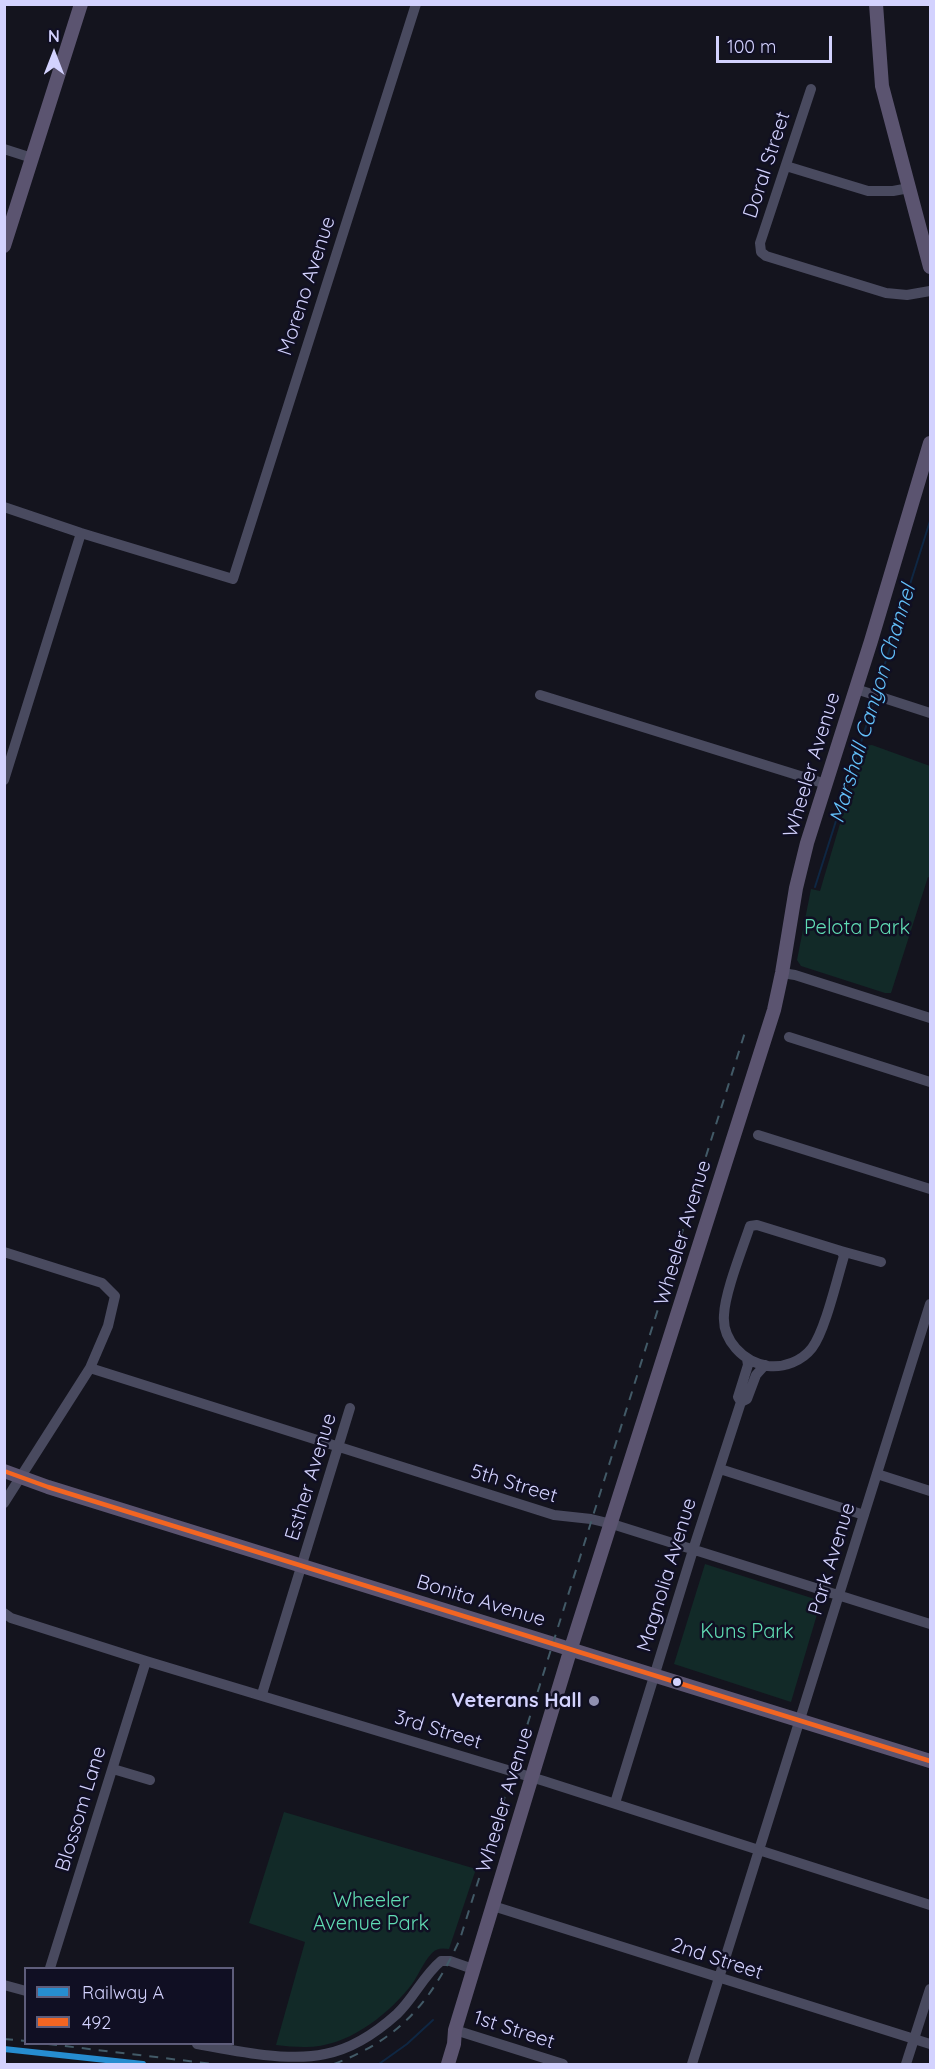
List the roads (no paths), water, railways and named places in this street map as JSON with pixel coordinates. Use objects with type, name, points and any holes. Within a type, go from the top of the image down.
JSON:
[{"type":"main road","points":[[4,246],[81,4]]},
{"type":"main road","points":[[876,4],[882,86],[930,267]]},
{"type":"main road","name":"Wheeler Avenue","points":[[439,2064],[446,2042],[454,2030],[571,1648],[774,1010],[796,888],[807,843],[920,483],[930,443]]},
{"type":"main road","name":"Bonita Avenue","points":[[4,1471],[20,1478],[930,1761]]},
{"type":"main road","name":"Wheeler Avenue","points":[[447,2064],[454,2044],[454,2030]]},
{"type":"street","name":"Moreno Avenue","points":[[81,533],[233,579],[416,4]]},
{"type":"street","name":"Doral Street","points":[[811,89],[760,243],[761,252],[766,256],[886,293],[907,295],[930,291]]},
{"type":"street","points":[[4,149],[32,158]]},
{"type":"street","points":[[786,166],[868,191],[893,191],[909,188]]},
{"type":"street","points":[[4,507],[81,533],[8,754],[4,780]]},
{"type":"street","points":[[856,689],[930,710]]},
{"type":"street","points":[[540,695],[826,784]]},
{"type":"street","points":[[782,973],[930,1017]]},
{"type":"street","points":[[789,1037],[930,1082]]},
{"type":"street","points":[[758,1135],[930,1189]]},
{"type":"street","points":[[841,1251],[844,1256],[819,1336],[812,1348],[800,1359],[777,1366],[747,1359],[736,1350],[727,1334],[723,1316],[750,1226],[756,1225],[881,1262]]},
{"type":"street","points":[[4,1252],[102,1283],[115,1296],[108,1326],[90,1368],[4,1503]]},
{"type":"street","name":"Park Avenue","points":[[692,2064],[930,1304]]},
{"type":"street","points":[[741,1401],[738,1397],[748,1365],[747,1359]]},
{"type":"street","name":"Magnolia Avenue","points":[[615,1803],[741,1401],[747,1399],[756,1375],[765,1365]]},
{"type":"street","name":"5th Street","points":[[90,1368],[554,1515],[612,1524],[930,1624]]},
{"type":"street","name":"Esther Avenue","points":[[262,1694],[350,1408]]},
{"type":"street","points":[[720,1470],[864,1515]]},
{"type":"street","points":[[877,1474],[930,1491]]},
{"type":"street","name":"3rd Street","points":[[4,1613],[11,1618],[146,1661],[532,1777],[930,1905]]},
{"type":"street","name":"Blossom Lane","points":[[50,1967],[146,1661]]},
{"type":"street","points":[[113,1768],[150,1780]]},
{"type":"street","name":"2nd Street","points":[[493,1906],[930,2044]]},
{"type":"street","points":[[209,2045],[255,2053],[308,2057],[338,2051],[370,2035],[396,2015],[411,2000],[441,1961],[450,1961],[473,1969]]},
{"type":"street","points":[[4,1984],[24,1990]]},
{"type":"street","points":[[906,2064],[930,1989]]},
{"type":"street","name":"1st Street","points":[[454,2030],[563,2064]]},
{"type":"waterway","name":"Marshall Canyon Channel","points":[[876,692],[930,521]]},
{"type":"waterway","name":"Marshall Canyon Channel","points":[[815,887],[875,698]]},
{"type":"waterway","points":[[379,2064],[407,2044],[433,2020]]},
{"type":"railway","points":[[334,2064],[377,2043],[411,2016],[437,1982],[460,1939],[746,1029]]},
{"type":"railway","points":[[4,2039],[24,2041]]},
{"type":"railway","points":[[56,2045],[213,2064]]},
{"type":"rail line","name":"A","points":[[4,2049],[143,2064]]},
{"type":"place","name":"Veterans Hall","points":[[594,1701]]},
{"type":"park label","name":"Pelota Park","points":[[857,928]]},
{"type":"park label","name":"Kuns Park","points":[[747,1632]]},
{"type":"park label","name":"Wheeler Avenue Park","points":[[371,1912]]}]
